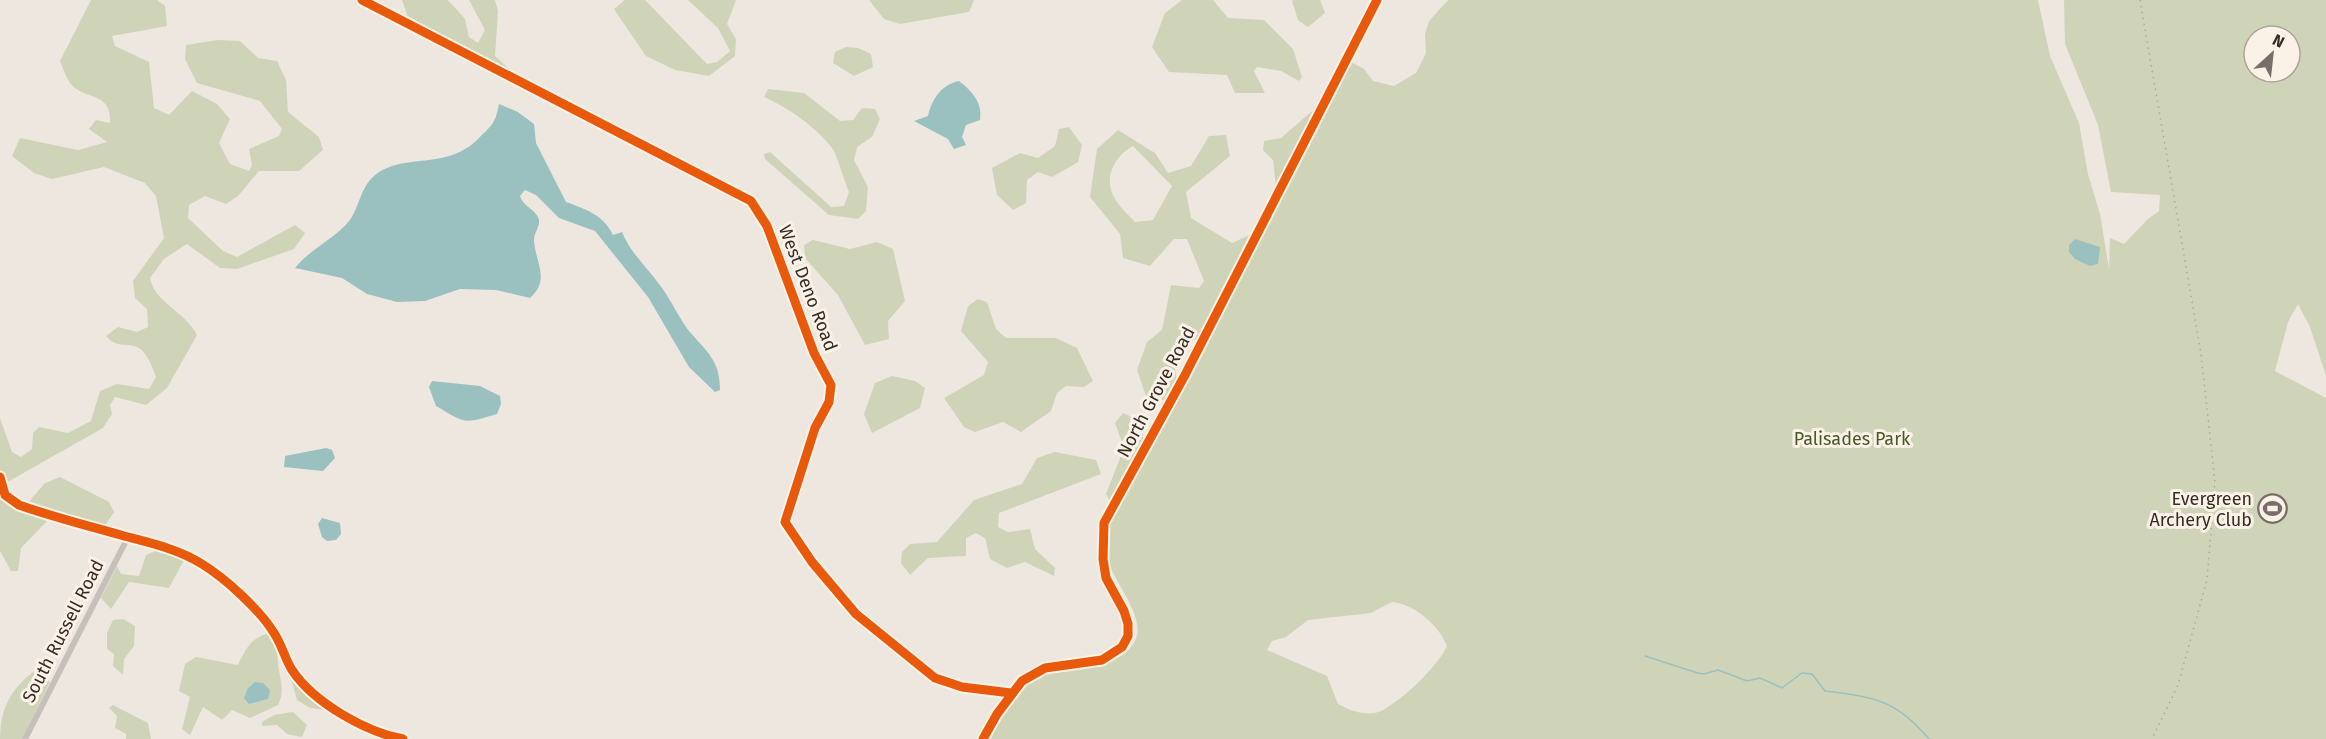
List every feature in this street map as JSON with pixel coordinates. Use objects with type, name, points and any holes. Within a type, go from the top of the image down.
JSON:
[{"type":"street","name":"West Deno Road","points":[[362,0],[751,201],[767,225],[814,353],[831,385],[829,402],[815,428],[785,522],[812,562],[856,614],[935,678],[962,687],[1011,693]]},
{"type":"street","name":"North Grove Road","points":[[983,739],[1011,693],[1022,681],[1045,668],[1090,664],[1102,660],[1113,654],[1125,642],[1128,624],[1106,578],[1103,560],[1104,523],[1183,378],[1377,0]]},
{"type":"street","points":[[0,477],[5,495],[19,505],[178,552],[221,577],[275,633],[292,670],[309,688],[366,728],[380,735],[403,739]]},
{"type":"street","name":"South Russell Road","points":[[25,739],[128,537]]},
{"type":"green space","points":[[91,0],[157,0],[165,6],[167,26],[112,36],[115,46],[149,62],[154,108],[169,115],[192,91],[217,104],[230,119],[219,143],[230,164],[249,171],[252,165],[249,149],[279,136],[282,129],[260,101],[197,83],[185,59],[186,45],[218,40],[240,41],[258,58],[277,61],[286,80],[288,112],[319,137],[323,150],[299,171],[259,171],[238,196],[226,204],[205,196],[189,205],[188,218],[223,251],[237,257],[295,225],[305,233],[294,249],[237,269],[220,268],[187,244],[164,259],[150,278],[153,286],[164,301],[186,320],[197,335],[167,388],[146,405],[115,397],[110,405],[112,414],[103,428],[4,484],[0,469],[0,418],[12,452],[21,457],[32,449],[33,433],[39,427],[68,433],[91,421],[100,391],[117,384],[149,389],[156,377],[150,361],[138,347],[120,345],[106,336],[118,327],[137,332],[148,327],[147,309],[135,298],[133,281],[164,238],[156,196],[145,183],[104,167],[52,179],[34,173],[12,156],[20,138],[78,150],[107,142],[89,129],[96,120],[110,123],[106,105],[96,97],[76,89],[70,83],[60,61]]},
{"type":"green space","points":[[402,0],[448,0],[465,19],[469,37],[478,43],[485,30],[469,0],[495,0],[498,11],[495,56],[515,74],[513,76],[409,21]]},
{"type":"green space","points":[[625,0],[645,0],[707,64],[717,62],[730,51],[718,28],[688,0],[736,0],[727,24],[736,39],[735,56],[709,76],[675,70],[646,56],[614,9]]},
{"type":"green space","points":[[869,0],[974,0],[969,12],[900,24],[884,19]]},
{"type":"green space","points":[[1182,0],[1213,0],[1228,18],[1264,20],[1293,49],[1302,77],[1299,81],[1281,71],[1257,67],[1254,71],[1265,93],[1235,93],[1227,75],[1169,72],[1152,47],[1165,13]]},
{"type":"green space","points":[[1320,0],[1325,13],[1308,27],[1298,20],[1292,1]]},
{"type":"green space","name":"Palisades Park","points":[[1448,0],[2038,0],[2050,56],[2079,123],[2088,174],[2100,214],[2109,269],[2110,238],[2124,244],[2159,211],[2160,195],[2111,192],[2098,125],[2065,44],[2064,0],[2326,0],[2326,376],[2310,327],[2298,304],[2288,322],[2275,371],[2326,398],[2326,739],[987,739],[1017,695],[1039,676],[1063,669],[1104,663],[1127,651],[1135,641],[1138,632],[1134,612],[1106,554],[1107,534],[1115,508],[1209,341],[1351,62],[1364,69],[1373,81],[1394,86],[1416,73],[1426,53],[1425,34],[1429,21]],"holes":[[[1392,602],[1417,611],[1432,623],[1447,646],[1435,664],[1416,685],[1394,703],[1375,713],[1356,712],[1338,704],[1327,676],[1267,650],[1272,641],[1286,637],[1308,620],[1371,613]]]},
{"type":"green space","points":[[846,47],[858,48],[871,54],[873,67],[854,76],[833,63],[835,52]]},
{"type":"green space","points":[[768,89],[804,93],[840,121],[853,120],[862,108],[875,109],[880,119],[872,137],[857,147],[854,160],[868,187],[866,211],[858,219],[829,215],[765,159],[764,154],[770,152],[831,207],[844,206],[849,192],[832,148],[801,118],[764,97]]},
{"type":"green space","points":[[1319,105],[1276,188],[1273,160],[1263,150],[1264,141],[1281,138]]},
{"type":"green space","points":[[1069,127],[1082,145],[1078,162],[1052,177],[1038,172],[1027,180],[1026,203],[1013,210],[997,195],[992,168],[1020,153],[1038,158],[1055,146],[1059,129]]},
{"type":"green space","points":[[1118,130],[1155,153],[1168,173],[1191,166],[1209,136],[1226,135],[1230,156],[1186,192],[1191,218],[1232,243],[1252,234],[1198,339],[1178,343],[1172,356],[1177,379],[1167,400],[1147,399],[1137,370],[1147,342],[1162,330],[1171,285],[1199,288],[1204,281],[1187,239],[1174,239],[1150,266],[1123,258],[1120,234],[1090,197],[1097,149]],"holes":[[[1133,146],[1172,186],[1153,220],[1135,222],[1114,197],[1110,174],[1116,161]]]},
{"type":"green space","points":[[813,240],[850,249],[877,242],[893,249],[905,301],[888,321],[889,339],[865,345],[838,295],[805,258],[804,245]]},
{"type":"green space","points":[[978,299],[987,302],[996,329],[1006,338],[1056,338],[1077,348],[1093,381],[1084,387],[1066,386],[1057,393],[1051,411],[1021,432],[1003,422],[975,432],[964,427],[944,398],[984,375],[988,362],[961,331],[968,306]]},
{"type":"green space","points":[[892,376],[915,381],[925,388],[920,408],[872,433],[864,414],[875,383]]},
{"type":"green space","points":[[1123,413],[1143,422],[1143,441],[1110,501],[1106,494],[1124,448],[1115,423]]},
{"type":"green space","points":[[1055,452],[1096,460],[1101,474],[999,513],[998,527],[1008,532],[1030,529],[1035,549],[1055,568],[1054,576],[1025,562],[1007,568],[990,559],[985,538],[976,533],[966,538],[966,556],[928,558],[910,575],[901,563],[902,552],[910,544],[937,542],[974,500],[1022,484],[1037,458]]},
{"type":"green space","points":[[60,477],[109,502],[114,512],[104,527],[28,503],[45,483]]},
{"type":"green space","points":[[0,499],[11,506],[49,519],[21,548],[18,571],[11,571],[0,551]]},
{"type":"green space","points":[[160,549],[185,558],[169,588],[129,582],[111,609],[101,598],[117,566],[121,574],[139,576],[146,555]]},
{"type":"green space","points":[[123,619],[135,626],[134,646],[124,659],[123,675],[113,666],[114,654],[107,649],[107,633],[113,620]]},
{"type":"green space","points":[[266,634],[275,638],[277,644],[282,689],[278,705],[250,718],[232,710],[222,720],[203,707],[190,735],[182,729],[190,697],[179,691],[185,664],[196,657],[238,665],[252,642]]},
{"type":"green space","points":[[288,667],[295,679],[327,705],[325,710],[310,708],[297,700]]},
{"type":"green space","points":[[33,672],[50,682],[22,739],[0,739],[2,719],[8,701],[18,686]]},
{"type":"green space","points":[[113,705],[148,723],[151,739],[126,739],[126,734],[115,728],[117,716],[109,708]]},
{"type":"green space","points":[[293,712],[307,725],[302,737],[287,734],[277,725],[262,726],[262,722],[274,715]]},
{"type":"water","points":[[959,81],[976,98],[980,108],[980,120],[966,125],[962,137],[966,145],[954,149],[948,139],[914,121],[928,116],[932,104],[942,89]]},
{"type":"water","points":[[499,104],[518,112],[534,124],[536,143],[566,202],[587,210],[605,222],[613,235],[622,232],[635,254],[666,293],[685,326],[711,357],[718,371],[720,390],[715,392],[689,367],[648,297],[595,231],[559,218],[536,195],[525,190],[520,196],[521,199],[539,220],[534,240],[541,278],[540,284],[530,298],[496,290],[460,289],[425,301],[397,302],[367,294],[342,278],[295,268],[344,227],[356,209],[366,186],[374,176],[398,164],[453,155],[466,148],[493,123]]},
{"type":"water","points":[[2075,239],[2100,247],[2098,264],[2090,266],[2075,259],[2069,252],[2069,245]]},
{"type":"water","points":[[432,381],[480,386],[500,396],[501,404],[497,414],[471,421],[454,416],[436,406],[429,387]]},
{"type":"water","points":[[326,448],[332,450],[335,458],[323,471],[284,467],[285,456]]},
{"type":"water","points":[[322,518],[340,523],[341,534],[336,540],[327,541],[322,537],[318,524]]},
{"type":"water","points":[[255,682],[263,683],[270,690],[268,699],[249,704],[244,698],[248,688]]},
{"type":"waterway","points":[[1645,656],[1698,673],[1704,674],[1718,670],[1747,681],[1760,678],[1782,688],[1802,673],[1812,674],[1825,691],[1870,698],[1894,708],[1905,715],[1929,739]]},
{"type":"railway","points":[[2140,0],[2201,354],[2215,482],[2207,580],[2178,685],[2152,739]]},
{"type":"cycle path","points":[[362,0],[751,201],[767,226],[814,353],[831,385],[829,402],[815,428],[785,522],[812,562],[856,614],[935,678],[962,687],[1011,693]]},
{"type":"cycle path","points":[[983,739],[997,714],[1022,681],[1045,668],[1102,660],[1122,647],[1128,636],[1128,624],[1124,611],[1106,578],[1103,559],[1104,523],[1185,375],[1377,0]]},
{"type":"cycle path","points":[[0,477],[5,495],[19,505],[164,547],[202,564],[231,586],[260,614],[277,638],[292,670],[313,694],[357,723],[403,739]]},
{"type":"place","name":"Evergreen Archery Club","points":[[2273,509]]}]
